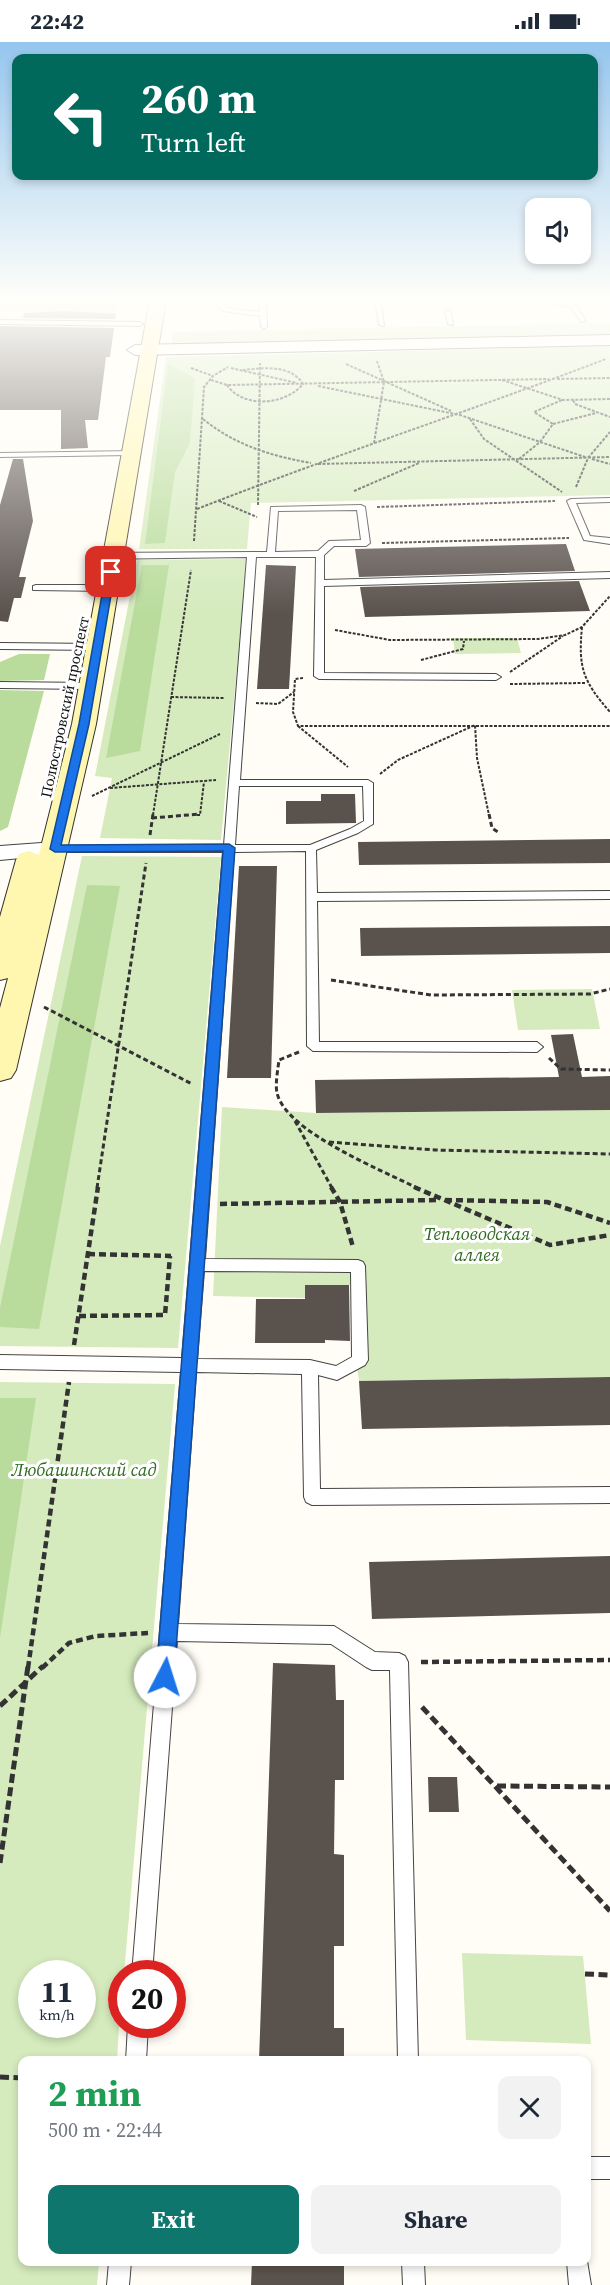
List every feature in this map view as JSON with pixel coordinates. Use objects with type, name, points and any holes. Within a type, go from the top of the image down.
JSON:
[{"type":"main road","name":"Полюстровский проспект","points":[[0,1070],[18,1004],[43,850],[81,686],[133,405]]},
{"type":"main road","name":"Полюстровский проспект","points":[[0,970],[43,850]]},
{"type":"street","points":[[0,852],[43,850]]},
{"type":"lane","points":[[0,455],[124,453]]},
{"type":"lane","points":[[610,500],[571,501],[587,538],[610,540]]},
{"type":"lane","points":[[105,556],[320,554],[332,543],[366,543],[361,507],[274,509],[271,554]]},
{"type":"lane","points":[[143,1960],[252,554]]},
{"type":"lane","points":[[320,554],[319,676],[496,677]]},
{"type":"lane","points":[[320,583],[609,576]]},
{"type":"lane","points":[[36,588],[99,588]]},
{"type":"lane","points":[[0,646],[88,647]]},
{"type":"lane","points":[[0,685],[81,686]]},
{"type":"lane","points":[[43,850],[311,848],[354,831],[369,822],[368,783],[234,780]]},
{"type":"lane","points":[[311,848],[313,1046],[537,1047]]},
{"type":"lane","points":[[311,897],[610,896]]},
{"type":"lane","points":[[0,1362],[189,1364],[310,1368],[337,1373],[360,1360],[358,1266],[197,1265]]},
{"type":"lane","points":[[310,1368],[312,1497],[610,1495]]},
{"type":"lane","points":[[169,1632],[334,1635],[372,1661],[399,1662],[408,2056]]},
{"type":"lane","points":[[136,2056],[137,2038]]},
{"type":"lane","points":[[591,2168],[610,2168]]},
{"type":"lane","points":[[118,2285],[120,2266]]},
{"type":"lane","points":[[413,2266],[414,2285]]},
{"type":"lane","points":[[578,2266],[580,2285]]},
{"type":"path","points":[[0,1863],[118,1047],[194,555],[203,405]]},
{"type":"path","points":[[218,500],[257,517],[260,405]]},
{"type":"path","points":[[374,443],[379,405]]},
{"type":"path","points":[[405,405],[460,415]]},
{"type":"path","points":[[436,405],[470,419],[610,464]]},
{"type":"path","points":[[197,509],[314,464],[488,405]]},
{"type":"path","points":[[552,405],[534,412],[554,424]]},
{"type":"path","points":[[577,405],[610,417]]},
{"type":"path","points":[[518,460],[540,442],[554,424],[596,412]]},
{"type":"path","points":[[202,418],[236,442],[259,451],[314,464],[610,458]]},
{"type":"path","points":[[470,419],[484,440],[518,460],[571,501]]},
{"type":"path","points":[[571,501],[588,458],[610,432]]},
{"type":"path","points":[[313,508],[423,462]]},
{"type":"path","points":[[361,507],[571,501]]},
{"type":"path","points":[[366,543],[587,538]]},
{"type":"path","points":[[585,683],[504,684],[496,677],[513,671],[565,635],[582,627],[610,596]]},
{"type":"path","points":[[320,626],[390,640],[538,639],[565,635]]},
{"type":"path","points":[[582,627],[579,658],[585,683],[610,712]]},
{"type":"path","points":[[295,679],[293,712],[298,726],[368,783],[398,760],[475,725]]},
{"type":"path","points":[[171,697],[278,704],[294,692]]},
{"type":"path","points":[[83,800],[239,724]]},
{"type":"path","points":[[475,725],[477,758],[489,818],[492,828],[498,832]]},
{"type":"path","points":[[298,726],[610,726]]},
{"type":"path","points":[[108,788],[234,780]]},
{"type":"path","points":[[152,818],[200,815],[204,782]]},
{"type":"path","points":[[312,977],[431,995],[591,994],[610,989]]},
{"type":"path","points":[[18,1004],[118,1047],[210,1093]]},
{"type":"path","points":[[313,1046],[279,1060],[277,1093],[340,1202],[358,1266]]},
{"type":"path","points":[[537,1047],[561,1069],[610,1070]]},
{"type":"path","points":[[295,1121],[326,1142],[441,1200],[550,1245],[610,1235]]},
{"type":"path","points":[[326,1142],[435,1150],[610,1154]]},
{"type":"path","points":[[202,1205],[441,1200],[547,1202],[610,1223]]},
{"type":"path","points":[[88,1254],[170,1256],[197,1265]]},
{"type":"path","points":[[79,1316],[165,1315],[170,1256]]},
{"type":"path","points":[[0,1706],[69,1643],[96,1636],[169,1632]]},
{"type":"path","points":[[399,1662],[610,1660]]},
{"type":"path","points":[[399,1682],[610,1911]]},
{"type":"path","points":[[496,1786],[610,1787]]},
{"type":"path","points":[[585,1974],[610,1975]]},
{"type":"path","points":[[0,2077],[18,2078]]},
{"type":"green space","points":[[159,405],[610,405],[610,495],[251,503],[247,549],[139,549]]},
{"type":"green space","points":[[163,405],[193,405],[190,443],[175,472],[165,543],[145,544]]},
{"type":"green space","points":[[247,559],[221,840],[100,838],[112,778],[95,776],[137,560]]},
{"type":"green space","points":[[142,565],[169,565],[140,751],[106,758]]},
{"type":"green space","points":[[453,638],[517,638],[521,653],[455,654]]},
{"type":"green space","points":[[19,654],[50,654],[44,680],[0,681],[0,662]]},
{"type":"green space","points":[[0,690],[44,691],[8,827],[0,831]]},
{"type":"green space","points":[[82,856],[221,857],[178,1348],[0,1346],[0,1246]]},
{"type":"green space","points":[[87,885],[120,886],[39,1329],[0,1327],[0,1308]]},
{"type":"green space","points":[[592,989],[600,1029],[518,1030],[512,990]]},
{"type":"green space","name":"Тепловодская аллея","points":[[222,1107],[316,1113],[610,1110],[610,1377],[359,1381],[353,1341],[351,1285],[306,1285],[305,1298],[213,1296]]},
{"type":"green space","name":"Любашинский сад","points":[[0,1382],[175,1384],[125,1960],[108,1960],[108,2038],[118,2038],[117,2056],[18,2056],[18,2266],[99,2266],[97,2285],[0,2285]]},
{"type":"green space","points":[[0,1398],[36,1398],[0,1638]]},
{"type":"green space","points":[[462,1953],[583,1956],[591,2044],[466,2040]]},
{"type":"building","points":[[0,405],[100,405],[98,420],[85,420],[88,448],[61,449],[61,410],[0,410]]},
{"type":"building","points":[[13,459],[23,459],[33,521],[19,577],[26,577],[21,598],[14,598],[8,622],[0,621],[0,505]]},
{"type":"building","points":[[566,544],[575,571],[359,577],[355,549]]},
{"type":"building","points":[[266,565],[296,566],[289,689],[257,689]]},
{"type":"building","points":[[579,581],[590,611],[365,617],[360,587]]},
{"type":"building","points":[[321,794],[355,794],[356,823],[286,824],[286,801],[321,801]]},
{"type":"building","points":[[610,839],[610,863],[359,865],[358,842]]},
{"type":"building","points":[[239,866],[277,866],[271,1078],[227,1078]]},
{"type":"building","points":[[610,926],[610,953],[361,956],[360,928]]},
{"type":"building","points":[[573,1034],[582,1077],[610,1076],[610,1110],[316,1113],[315,1080],[559,1077],[551,1035]]},
{"type":"building","points":[[305,1285],[349,1285],[350,1341],[255,1343],[256,1299],[305,1299]]},
{"type":"building","points":[[610,1377],[610,1425],[362,1429],[359,1381]]},
{"type":"building","points":[[610,1556],[610,1613],[372,1619],[369,1562]]},
{"type":"building","points":[[273,1663],[335,1665],[336,1700],[344,1700],[344,1780],[335,1780],[334,1854],[344,1855],[344,1946],[334,1946],[334,2028],[344,2028],[344,2056],[259,2056]]},
{"type":"building","points":[[428,1777],[457,1777],[459,1812],[429,1812]]},
{"type":"building","points":[[252,2266],[344,2266],[344,2285],[251,2285]]},
{"type":"route","points":[[111,572],[84,724],[55,849],[229,848],[165,1677]]}]
